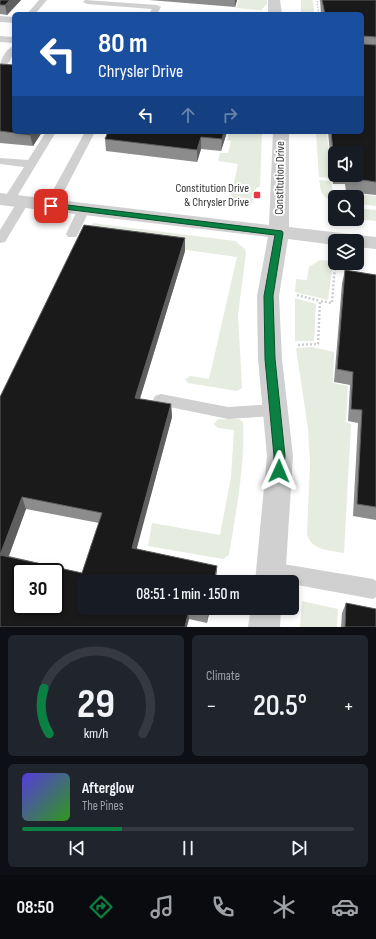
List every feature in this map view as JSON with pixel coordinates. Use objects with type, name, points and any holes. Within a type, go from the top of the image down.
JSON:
[{"type":"street","points":[[274,0],[276,12]]},
{"type":"street","name":"Constitution Drive","points":[[270,575],[280,456],[270,359],[268,296],[279,233],[280,134]]},
{"type":"street","points":[[10,201],[328,238]]},
{"type":"street","points":[[364,242],[376,243]]},
{"type":"street","points":[[264,627],[265,615]]},
{"type":"lane","points":[[33,12],[42,0]]},
{"type":"lane","points":[[87,2],[157,7],[154,12]]},
{"type":"lane","points":[[0,19],[12,20]]},
{"type":"lane","points":[[0,39],[12,40]]},
{"type":"lane","points":[[2,61],[12,51]]},
{"type":"lane","points":[[1,239],[10,201],[50,134]]},
{"type":"lane","points":[[51,206],[89,134]]},
{"type":"lane","points":[[0,161],[32,164]]},
{"type":"lane","points":[[72,234],[84,209]]},
{"type":"lane","points":[[161,400],[228,413],[275,410]]},
{"type":"lane","points":[[299,580],[373,589]]},
{"type":"path","points":[[319,12],[317,2],[324,0]]},
{"type":"path","points":[[298,296],[332,303],[335,270]]},
{"type":"path","points":[[298,345],[318,344],[320,301]]},
{"type":"shaded area","points":[[239,0],[267,0],[267,4],[261,10],[236,8]]},
{"type":"shaded area","points":[[301,0],[313,0],[314,12],[301,12]]},
{"type":"shaded area","points":[[228,134],[262,134],[260,187],[256,188],[252,203],[239,206],[229,206],[238,164],[218,161],[220,153],[228,153],[231,141],[227,140]]},
{"type":"shaded area","points":[[316,134],[327,134],[328,178],[319,177]]},
{"type":"shaded area","points":[[319,180],[331,182],[332,190],[328,190],[328,199],[321,192]]},
{"type":"shaded area","points":[[364,195],[376,196],[376,206],[364,205]]},
{"type":"shaded area","points":[[364,209],[376,210],[376,221],[364,220]]},
{"type":"shaded area","points":[[93,223],[235,241],[245,249],[246,254],[238,314],[242,388],[237,391],[188,383],[185,379],[191,376],[209,379],[237,257],[86,236]]},
{"type":"shaded area","points":[[320,260],[328,261],[328,270],[332,270],[328,300],[295,292],[296,279],[307,280],[309,267]]},
{"type":"shaded area","points":[[295,298],[316,304],[314,341],[295,341]]},
{"type":"shaded area","points":[[312,347],[334,352],[333,383],[348,386],[346,422],[351,424],[344,553],[317,547],[312,544],[307,534],[310,463],[308,429],[296,348]]},
{"type":"shaded area","points":[[218,419],[239,419],[243,422],[243,456],[229,555],[223,559],[148,546],[152,523],[220,535],[231,477],[234,430],[218,428],[214,424]]},
{"type":"shaded area","points":[[302,601],[338,609],[337,627],[300,627]]},
{"type":"building","points":[[0,0],[10,0],[5,5],[0,5]]},
{"type":"building","points":[[322,0],[376,0],[376,37],[364,36],[364,12],[325,12]]},
{"type":"building","points":[[364,44],[376,45],[376,182],[364,180],[364,146],[332,146],[331,134],[364,134]]},
{"type":"building","points":[[0,64],[12,65],[12,133],[0,131]]},
{"type":"building","points":[[107,134],[223,134],[222,139],[201,137],[197,150],[105,139]]},
{"type":"building","points":[[84,225],[185,238],[135,398],[171,404],[132,548],[217,566],[215,575],[77,575],[77,615],[188,615],[185,627],[0,627],[0,397]],"holes":[[[22,497],[102,513],[82,573],[64,569],[64,615],[12,615],[12,563],[36,563],[0,555]]]},
{"type":"building","points":[[345,270],[376,275],[376,507],[357,504],[362,410],[351,409],[353,372],[337,369]]},
{"type":"building","points":[[346,603],[376,609],[376,627],[345,627]]},
{"type":"place","name":"Constitution Drive & Chrysler Drive","points":[[257,195]]},
{"type":"route","points":[[51,206],[279,233],[268,296],[270,359],[280,456],[279,471]]}]
